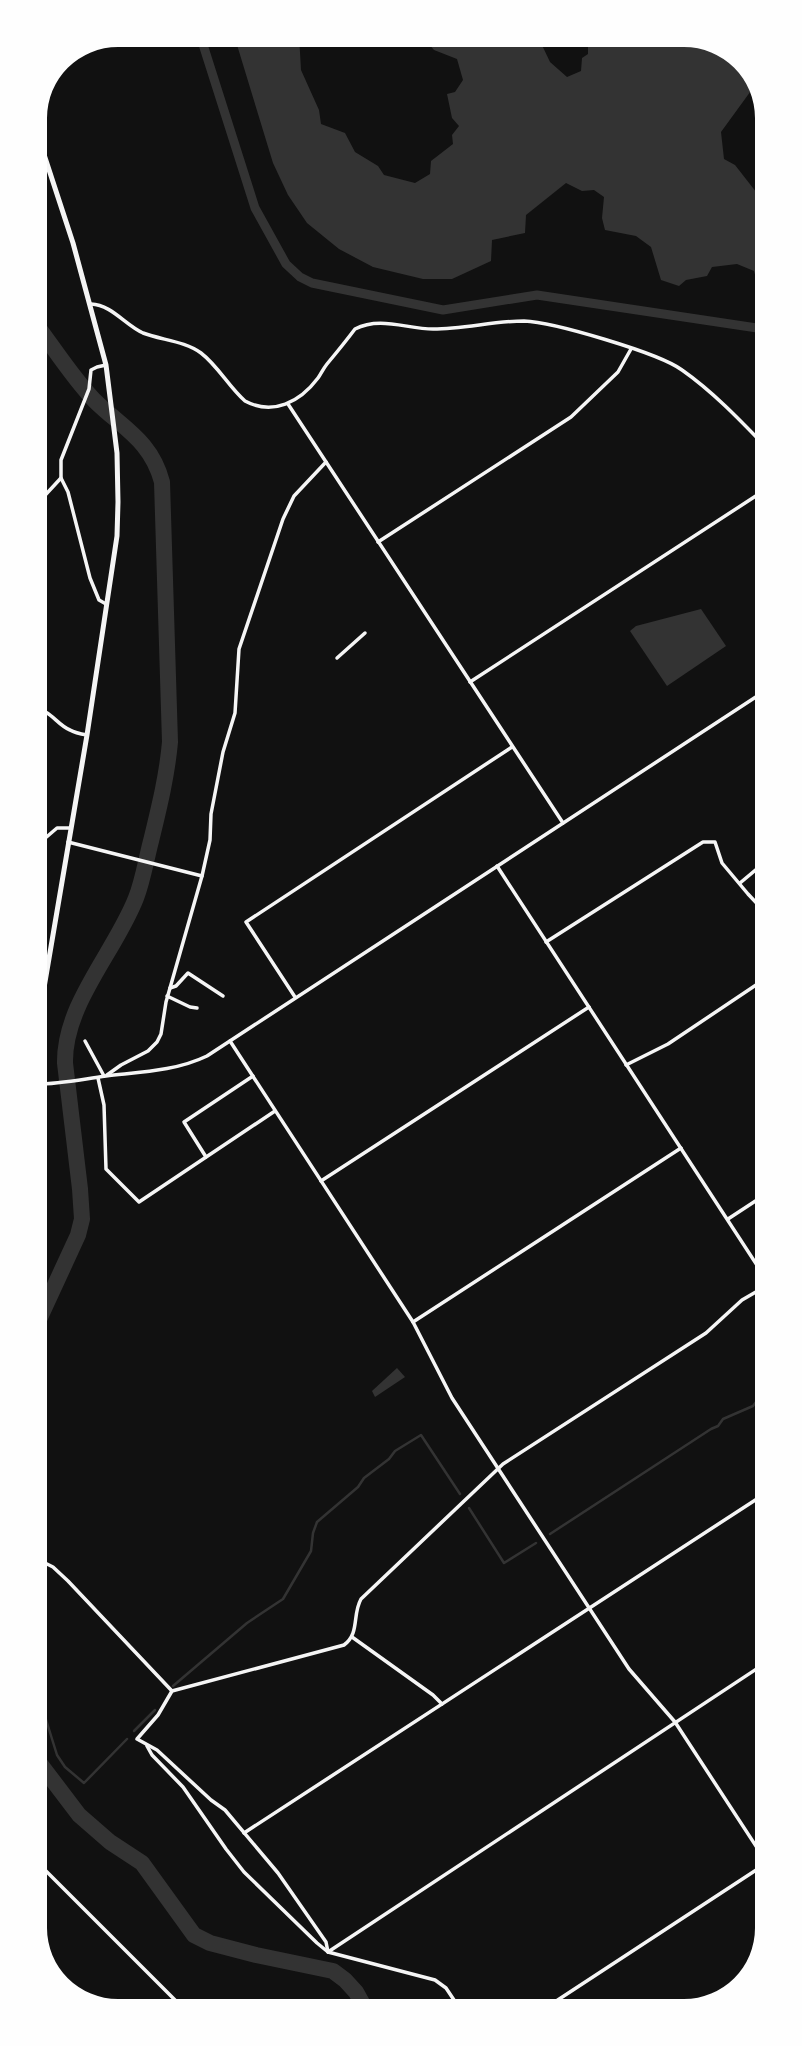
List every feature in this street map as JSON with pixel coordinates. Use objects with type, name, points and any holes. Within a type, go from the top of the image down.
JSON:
[{"type":"main road","points":[[47,164],[91,304],[106,366],[117,453],[118,502],[117,536],[87,735],[47,955]]},
{"type":"street","points":[[91,304],[113,312],[144,333],[199,352],[240,397],[253,406],[280,408],[309,389],[355,329],[365,324],[380,323],[429,329],[527,321],[631,349],[680,368],[755,436]]},
{"type":"street","points":[[378,542],[571,417],[618,372],[631,349]]},
{"type":"street","points":[[106,366],[91,370],[89,389],[61,460],[61,478],[68,492],[95,595],[106,604]]},
{"type":"street","points":[[288,404],[564,823]]},
{"type":"street","points":[[105,1076],[148,1051],[158,1042],[161,1034],[167,996],[210,840],[211,814],[223,752],[235,713],[239,649],[294,496],[326,462]]},
{"type":"street","points":[[47,493],[61,478]]},
{"type":"street","points":[[470,682],[755,496]]},
{"type":"street","points":[[337,658],[365,633]]},
{"type":"street","points":[[47,1084],[126,1075],[192,1063],[230,1041],[755,698]]},
{"type":"street","points":[[47,712],[69,730],[87,735]]},
{"type":"street","points":[[295,998],[246,922],[512,747]]},
{"type":"street","points":[[47,837],[57,828],[71,828]]},
{"type":"street","points":[[68,842],[202,876]]},
{"type":"street","points":[[546,942],[703,842],[715,842],[722,863],[755,901]]},
{"type":"street","points":[[497,866],[755,1262]]},
{"type":"street","points":[[740,884],[755,871]]},
{"type":"street","points":[[170,988],[176,986],[188,973],[223,996]]},
{"type":"street","points":[[626,1065],[667,1044],[755,986]]},
{"type":"street","points":[[167,996],[197,1008]]},
{"type":"street","points":[[321,1181],[589,1007]]},
{"type":"street","points":[[85,1041],[105,1076]]},
{"type":"street","points":[[230,1041],[413,1322],[452,1398],[629,1669],[675,1722],[755,1845]]},
{"type":"street","points":[[206,1157],[184,1122],[253,1076]]},
{"type":"street","points":[[98,1078],[104,1105],[106,1169],[139,1202],[275,1111]]},
{"type":"street","points":[[413,1322],[681,1148]]},
{"type":"street","points":[[728,1219],[755,1201]]},
{"type":"street","points":[[328,1952],[326,1942],[278,1873],[225,1810],[156,1750],[137,1740],[158,1715],[172,1691],[338,1648],[352,1637],[361,1599],[499,1468],[706,1333],[742,1300],[755,1292]]},
{"type":"street","points":[[244,1833],[755,1500]]},
{"type":"street","points":[[47,1564],[68,1581],[172,1691]]},
{"type":"street","points":[[352,1637],[442,1704]]},
{"type":"street","points":[[328,1952],[755,1669]]},
{"type":"street","points":[[147,1746],[152,1755],[183,1787],[244,1872],[328,1952],[435,1980],[446,1988],[453,1999]]},
{"type":"street","points":[[562,1999],[755,1871]]},
{"type":"street","points":[[47,1872],[174,1999]]},
{"type":"shaded area","points":[[238,47],[300,47],[301,70],[319,110],[321,124],[345,133],[355,152],[378,166],[384,175],[415,183],[430,174],[431,161],[453,144],[452,135],[459,126],[452,118],[447,94],[455,92],[463,80],[457,59],[431,47],[543,47],[550,62],[567,77],[581,71],[582,58],[588,54],[588,47],[689,47],[702,50],[719,57],[734,68],[749,93],[721,132],[724,159],[735,165],[755,191],[755,275],[754,271],[737,264],[712,267],[707,276],[686,280],[679,286],[661,280],[651,247],[636,236],[605,230],[602,218],[604,197],[594,190],[582,191],[566,183],[526,215],[525,233],[492,240],[491,261],[452,279],[423,279],[373,267],[339,249],[307,223],[288,195],[273,163]]},
{"type":"shaded area","points":[[701,609],[726,646],[667,686],[630,631],[636,626]]},
{"type":"shaded area","points":[[397,1368],[405,1377],[375,1397],[372,1391]]},
{"type":"waterway","points":[[204,47],[255,208],[286,264],[300,277],[312,283],[443,310],[537,295],[755,328]]},
{"type":"waterway","points":[[47,339],[94,400],[143,445],[151,455],[162,482],[170,742],[162,792],[138,891],[127,918],[81,999],[67,1041],[65,1063],[82,1219],[78,1235],[47,1302]]},
{"type":"waterway","points":[[550,1534],[718,1426],[723,1419],[755,1403]]},
{"type":"waterway","points":[[173,1686],[247,1623],[283,1599],[311,1551],[317,1522],[395,1451],[421,1435],[460,1494]]},
{"type":"waterway","points":[[469,1508],[504,1563],[536,1543]]},
{"type":"waterway","points":[[134,1731],[155,1710]]},
{"type":"waterway","points":[[47,1723],[57,1755],[65,1767],[84,1783],[127,1739]]},
{"type":"waterway","points":[[47,1773],[79,1815],[110,1842],[142,1863],[194,1935],[210,1943],[256,1955],[333,1971],[345,1980],[360,1999]]}]
